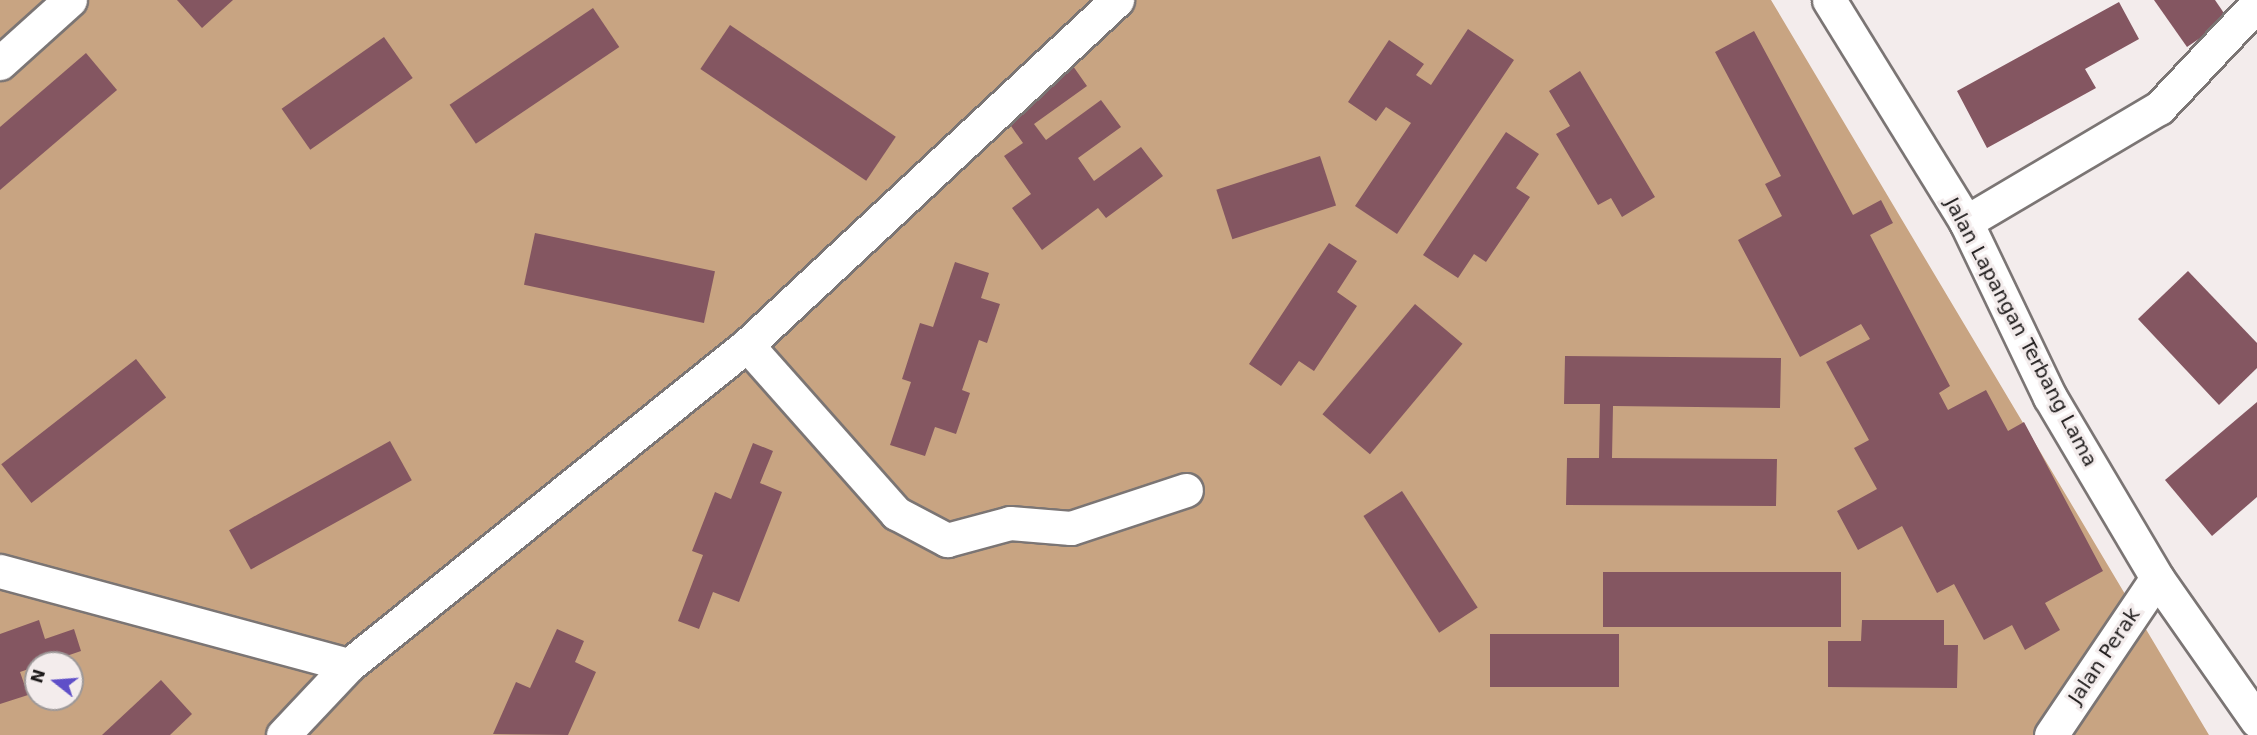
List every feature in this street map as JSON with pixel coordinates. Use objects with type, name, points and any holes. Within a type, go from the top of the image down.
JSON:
[{"type":"street","points":[[0,63],[70,0]]},
{"type":"street","points":[[283,735],[348,665],[747,345],[1117,0]]},
{"type":"street","name":"Jalan Lapangan Terbang Lama","points":[[1829,0],[1966,222],[2050,397],[2157,578],[2257,721]]},
{"type":"street","points":[[1966,222],[2159,108],[2257,4]]},
{"type":"street","points":[[747,345],[896,513],[947,540],[1010,523],[1071,528],[1186,490]]},
{"type":"street","points":[[0,571],[348,665]]},
{"type":"street","name":"Jalan Perak","points":[[2051,735],[2157,578]]},
{"type":"shaded area","points":[[0,0],[1771,0],[2209,735],[0,735]]},
{"type":"building","points":[[177,0],[233,0],[202,28]]},
{"type":"building","points":[[2154,0],[2215,0],[2228,19],[2187,47]]},
{"type":"building","points":[[2119,2],[2139,39],[2085,69],[2096,88],[1987,148],[1957,91]]},
{"type":"building","points":[[593,8],[619,47],[476,144],[450,105]]},
{"type":"building","points":[[730,25],[896,137],[866,181],[700,69]]},
{"type":"building","points":[[1468,29],[1514,60],[1397,234],[1355,206],[1411,123],[1386,107],[1376,121],[1348,102],[1389,40],[1424,64],[1416,75],[1431,85]]},
{"type":"building","points":[[1754,31],[1853,215],[1881,200],[1893,223],[1870,235],[1950,386],[1939,393],[1948,410],[1986,390],[2008,431],[2024,422],[2103,571],[2045,603],[2060,630],[2025,650],[2012,625],[1984,640],[1954,584],[1937,593],[1902,526],[1858,550],[1837,511],[1877,489],[1854,448],[1869,440],[1826,362],[1870,339],[1861,324],[1800,357],[1738,240],[1782,216],[1765,184],[1781,176],[1715,52]]},
{"type":"building","points":[[384,37],[413,78],[310,150],[282,109]]},
{"type":"building","points":[[86,53],[117,90],[0,190],[0,127]]},
{"type":"building","points":[[1073,66],[1087,86],[1034,124],[1046,140],[1101,100],[1121,127],[1078,158],[1094,181],[1141,147],[1163,176],[1106,218],[1098,208],[1042,250],[1012,208],[1031,194],[1004,156],[1023,143],[1004,116]]},
{"type":"building","points":[[1580,71],[1655,197],[1622,217],[1611,198],[1598,205],[1556,134],[1570,126],[1549,91]]},
{"type":"building","points":[[1506,132],[1539,154],[1516,188],[1530,197],[1486,262],[1474,254],[1458,278],[1423,255]]},
{"type":"building","points":[[1320,156],[1336,205],[1232,239],[1216,190]]},
{"type":"building","points":[[535,233],[715,271],[704,323],[524,285]]},
{"type":"building","points":[[1329,243],[1357,261],[1337,292],[1357,306],[1314,371],[1299,361],[1281,386],[1249,364]]},
{"type":"building","points":[[955,262],[989,273],[981,298],[1000,304],[987,343],[979,340],[962,390],[970,393],[956,434],[935,427],[925,456],[890,445],[911,382],[902,379],[920,323],[933,327]]},
{"type":"building","points":[[2188,271],[2257,343],[2257,368],[2219,405],[2138,319]]},
{"type":"building","points":[[1415,304],[1462,344],[1370,454],[1322,414]]},
{"type":"building","points":[[1565,356],[1781,358],[1780,408],[1613,406],[1612,458],[1777,459],[1776,506],[1566,505],[1567,458],[1599,458],[1600,404],[1564,404]]},
{"type":"building","points":[[136,359],[166,398],[31,503],[1,464]]},
{"type":"building","points":[[2257,402],[2257,497],[2212,536],[2165,480]]},
{"type":"building","points":[[390,441],[412,480],[251,570],[229,530]]},
{"type":"building","points":[[753,443],[773,451],[760,483],[782,492],[739,602],[713,592],[699,629],[678,621],[703,555],[692,551],[715,492],[731,499]]},
{"type":"building","points":[[1402,491],[1478,608],[1439,633],[1363,516]]},
{"type":"building","points":[[1603,572],[1841,572],[1841,627],[1603,627]]},
{"type":"building","points":[[39,620],[45,639],[74,629],[81,651],[24,651],[24,671],[20,672],[24,684],[24,696],[0,704],[0,634]]},
{"type":"building","points":[[1862,620],[1944,620],[1944,645],[1958,645],[1957,688],[1828,687],[1828,641],[1861,641]]},
{"type":"building","points":[[557,629],[584,641],[575,662],[596,672],[568,735],[493,734],[516,682],[530,688]]},
{"type":"building","points":[[1490,634],[1619,634],[1619,687],[1490,687]]},
{"type":"building","points":[[161,680],[192,714],[170,735],[102,735]]}]
